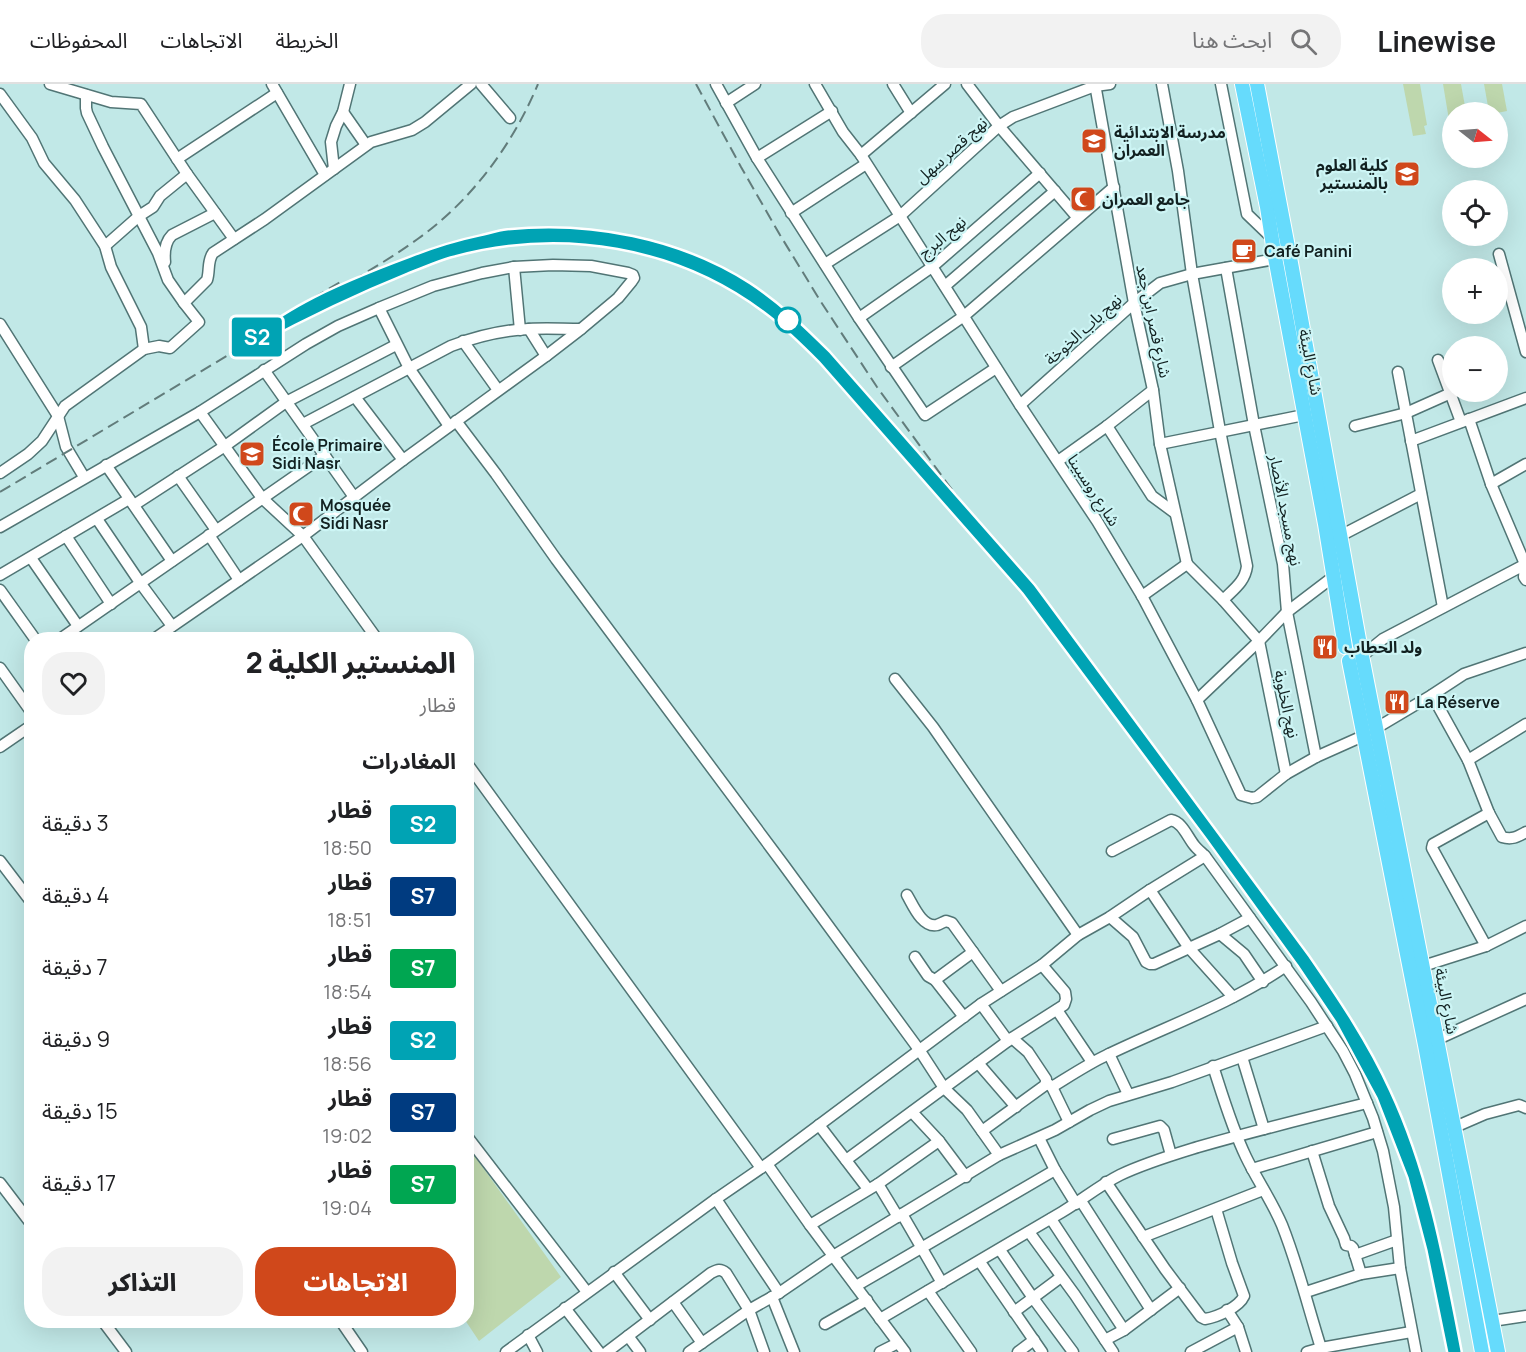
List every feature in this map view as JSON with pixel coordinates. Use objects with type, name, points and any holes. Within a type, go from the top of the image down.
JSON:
[{"type":"main road","name":"شارع البيئة","points":[[1242,84],[1267,207],[1345,647],[1354,642],[1375,728],[1498,1352]]},
{"type":"main road","name":"شارع البيئة","points":[[1257,84],[1292,263],[1340,536],[1357,654],[1363,736],[1425,1044],[1482,1352]]},
{"type":"main road","points":[[1274,254],[1288,248]]},
{"type":"main road","points":[[1274,254],[1292,263]]},
{"type":"street","points":[[50,84],[111,102],[141,104],[187,174],[234,239]]},
{"type":"street","points":[[330,172],[331,142],[344,112],[350,84]]},
{"type":"street","points":[[184,303],[207,279],[208,262],[213,253],[265,219],[371,142],[412,130],[425,122],[471,84]]},
{"type":"street","points":[[481,84],[510,118]]},
{"type":"street","points":[[716,84],[791,213],[891,367],[926,415],[996,368]]},
{"type":"street","points":[[726,103],[754,84]]},
{"type":"street","name":"شارع روسبينا","points":[[815,84],[843,132],[863,159],[1097,521],[1142,596],[1197,700],[1241,795],[1257,797],[1286,774],[1316,757],[1363,736],[1464,674],[1526,653]]},
{"type":"street","points":[[893,84],[911,113]]},
{"type":"street","points":[[791,213],[863,159],[945,84]]},
{"type":"street","points":[[967,84],[999,126],[1077,217]]},
{"type":"street","name":"نهج قصر سهل","points":[[825,264],[900,216],[999,126],[1013,117],[1095,85],[1110,84]]},
{"type":"street","points":[[1162,84],[1178,171],[1192,274],[1247,566],[1243,580],[1223,600]]},
{"type":"street","points":[[1221,84],[1247,214],[1274,254]]},
{"type":"street","name":"شارع قصر ابن جعد","points":[[1095,85],[1134,303],[1153,390],[1160,444],[1187,564]]},
{"type":"street","points":[[177,159],[274,88],[330,172]]},
{"type":"street","points":[[0,473],[28,454],[42,441],[65,406],[144,349],[159,346],[170,348],[199,322],[168,280],[158,253],[103,147],[79,91]]},
{"type":"street","points":[[0,94],[32,138],[44,163],[75,200],[105,246],[111,267],[141,327],[144,349]]},
{"type":"street","points":[[757,158],[831,111]]},
{"type":"street","points":[[344,112],[366,146]]},
{"type":"street","name":"نهج البرج","points":[[859,318],[932,267],[1040,173]]},
{"type":"street","points":[[105,246],[139,216],[153,207],[160,196],[187,174]]},
{"type":"street","points":[[891,367],[964,316],[1114,187]]},
{"type":"street","points":[[945,286],[1055,191]]},
{"type":"street","points":[[166,272],[165,248],[169,238],[215,213]]},
{"type":"street","name":"نهج باب الخوخة","points":[[1020,405],[1134,303],[1160,283],[1274,254]]},
{"type":"street","points":[[1499,254],[1526,352]]},
{"type":"street","points":[[0,527],[200,412],[338,326],[433,286],[514,267],[591,266],[633,275],[634,278],[618,298],[546,356],[303,536],[164,632]]},
{"type":"street","points":[[514,267],[524,329],[546,356]]},
{"type":"street","name":"نهج مسجد الأنصار","points":[[1226,268],[1254,425],[1283,564],[1287,612],[1316,757]]},
{"type":"street","points":[[379,308],[409,368],[496,474],[556,559],[783,864],[944,1088],[967,1110],[999,1155]]},
{"type":"street","points":[[0,324],[58,416],[66,447],[84,477]]},
{"type":"street","points":[[303,424],[464,341],[524,329],[581,329]]},
{"type":"street","points":[[464,341],[498,390]]},
{"type":"street","points":[[0,575],[66,536],[178,476],[225,446],[286,402],[396,345]]},
{"type":"street","points":[[1438,360],[1442,371]]},
{"type":"street","points":[[264,370],[354,497]]},
{"type":"street","points":[[1398,372],[1443,607]]},
{"type":"street","points":[[1058,461],[1153,390]]},
{"type":"street","points":[[355,397],[403,460]]},
{"type":"street","points":[[1355,426],[1406,413],[1442,397]]},
{"type":"street","points":[[1411,441],[1526,398]]},
{"type":"street","points":[[1455,402],[1465,420],[1526,564],[1524,577],[1526,580]]},
{"type":"street","points":[[200,412],[262,498],[303,536],[372,632]]},
{"type":"street","points":[[1160,444],[1304,415]]},
{"type":"street","points":[[1107,426],[1152,496],[1175,513]]},
{"type":"street","points":[[70,632],[325,455]]},
{"type":"street","points":[[1491,484],[1526,464]]},
{"type":"street","points":[[106,465],[172,561]]},
{"type":"street","points":[[178,476],[213,532],[239,580]]},
{"type":"street","points":[[1340,536],[1421,494]]},
{"type":"street","points":[[97,519],[172,626]]},
{"type":"street","points":[[66,536],[111,604]]},
{"type":"street","points":[[31,558],[78,626]]},
{"type":"street","points":[[1142,596],[1187,564],[1259,641]]},
{"type":"street","points":[[1357,654],[1526,564]]},
{"type":"street","points":[[1197,700],[1287,612],[1334,577]]},
{"type":"street","points":[[0,590],[5,608],[28,632]]},
{"type":"street","name":"نهج الخلوية","points":[[1259,641],[1286,774]]},
{"type":"street","points":[[0,668],[24,702]]},
{"type":"street","points":[[895,679],[933,727],[1078,935]]},
{"type":"street","points":[[1432,695],[1468,759],[1489,813],[1502,837],[1514,838],[1526,832]]},
{"type":"street","points":[[1468,759],[1526,724]]},
{"type":"street","points":[[0,746],[24,730]]},
{"type":"street","points":[[474,773],[764,1166],[901,1347],[880,1352]]},
{"type":"street","points":[[1486,946],[1432,848],[1433,844],[1489,813]]},
{"type":"street","points":[[1112,851],[1170,820],[1175,820],[1180,824],[1286,966],[1327,1026],[1355,1074],[1383,1151],[1390,1183],[1400,1268],[1416,1352]]},
{"type":"street","points":[[506,1352],[920,1052],[981,1004],[1042,965],[1078,935],[1205,856]]},
{"type":"street","points":[[0,861],[24,892]]},
{"type":"street","points":[[1150,890],[1189,948],[1233,997]]},
{"type":"street","points":[[907,895],[924,921],[937,925],[946,921],[952,923],[1001,991]]},
{"type":"street","points":[[1110,917],[1133,937],[1146,962],[1150,964],[1220,934],[1250,918]]},
{"type":"street","points":[[1423,966],[1486,946],[1526,926]]},
{"type":"street","points":[[1220,934],[1244,954],[1263,982]]},
{"type":"street","points":[[935,980],[973,952]]},
{"type":"street","points":[[915,957],[928,976],[935,980],[964,1017]]},
{"type":"street","points":[[846,1161],[1010,1039],[1064,1005],[1065,992],[1042,965]]},
{"type":"street","points":[[982,1131],[1044,1086],[1233,997],[1263,982],[1286,966]]},
{"type":"street","points":[[1438,1039],[1526,999]]},
{"type":"street","points":[[981,1004],[1010,1039],[1028,1052],[1046,1079],[1069,1122]]},
{"type":"street","points":[[1057,1010],[1092,1062]]},
{"type":"street","points":[[689,1352],[833,1256],[999,1155],[1039,1138],[1109,1101],[1172,1082],[1327,1026]]},
{"type":"street","points":[[1109,1054],[1128,1094]]},
{"type":"street","points":[[1242,1057],[1264,1128]]},
{"type":"street","points":[[978,1064],[1016,1107]]},
{"type":"street","points":[[1213,1066],[1237,1136],[1282,1225],[1306,1292],[1321,1347]]},
{"type":"street","points":[[880,1320],[1078,1203],[1121,1174],[1171,1155],[1264,1128],[1367,1103]]},
{"type":"street","points":[[1455,1127],[1485,1114],[1519,1104],[1526,1108]]},
{"type":"street","points":[[912,1112],[939,1141],[966,1177]]},
{"type":"street","points":[[819,1125],[846,1161],[900,1215],[942,1283]]},
{"type":"street","points":[[1113,1139],[1160,1126],[1164,1130],[1171,1155]]},
{"type":"street","points":[[1252,1169],[1377,1132]]},
{"type":"street","points":[[1039,1138],[1055,1170],[1151,1310]]},
{"type":"street","points":[[810,1225],[939,1141]]},
{"type":"street","points":[[474,1145],[587,1292]]},
{"type":"street","points":[[1312,1150],[1329,1206],[1344,1238],[1344,1244],[1351,1246],[1361,1274]]},
{"type":"street","points":[[856,1286],[1055,1170]]},
{"type":"street","points":[[1106,1182],[1143,1237],[1201,1317],[1205,1319],[1227,1310],[1241,1301],[1244,1296],[1216,1209]]},
{"type":"street","points":[[0,1183],[24,1214]]},
{"type":"street","points":[[1143,1237],[1263,1190]]},
{"type":"street","points":[[716,1199],[776,1295],[794,1352]]},
{"type":"street","points":[[1051,1219],[1124,1330]]},
{"type":"street","points":[[1029,1232],[1113,1352]]},
{"type":"street","points":[[1355,1254],[1397,1240]]},
{"type":"street","points":[[1000,1250],[1073,1352]]},
{"type":"street","points":[[980,1262],[1042,1352]]},
{"type":"street","points":[[1306,1292],[1361,1274],[1400,1268]]},
{"type":"street","points":[[607,1352],[711,1273],[722,1270],[749,1310],[764,1352]]},
{"type":"street","points":[[615,1272],[650,1320]]},
{"type":"street","points":[[1014,1312],[1061,1277]]},
{"type":"street","points":[[1105,1340],[1124,1330],[1180,1288]]},
{"type":"street","points":[[928,1291],[971,1352]]},
{"type":"street","points":[[825,1324],[867,1300]]},
{"type":"street","points":[[673,1302],[702,1343]]},
{"type":"street","points":[[565,1308],[599,1352]]},
{"type":"street","points":[[1227,1310],[1238,1327],[1246,1352]]},
{"type":"street","points":[[1492,1321],[1526,1316]]},
{"type":"street","points":[[1191,1352],[1238,1327]]},
{"type":"street","points":[[108,1328],[126,1352]]},
{"type":"street","points":[[346,1328],[362,1352]]},
{"type":"street","points":[[1307,1352],[1321,1347],[1411,1332]]},
{"type":"street","points":[[528,1335],[537,1352]]},
{"type":"street","points":[[628,1336],[640,1352]]},
{"type":"street","points":[[1018,1352],[1034,1340]]},
{"type":"green space","points":[[1403,84],[1420,84],[1427,125],[1424,126],[1426,134],[1413,136]]},
{"type":"green space","points":[[1443,84],[1461,84],[1464,102],[1446,102]]},
{"type":"green space","points":[[1484,84],[1502,84],[1505,102],[1487,102]]},
{"type":"green space","points":[[474,1155],[561,1277],[479,1341],[470,1328],[474,1328]]},
{"type":"railway","points":[[337,290],[409,245],[456,206],[489,169],[503,149],[538,84]]},
{"type":"railway","points":[[696,84],[780,235],[877,387],[1211,836],[1341,1020],[1382,1096],[1413,1176],[1432,1249],[1453,1352]]},
{"type":"railway","points":[[254,340],[347,293],[451,251],[517,240],[556,238],[594,240],[633,246],[670,256],[706,271],[740,289],[773,312],[828,364],[957,510]]},
{"type":"railway","points":[[298,307],[342,281]]},
{"type":"railway","points":[[0,492],[260,336]]},
{"type":"train","name":"S2","points":[[1453,1352],[1432,1249],[1413,1176],[1382,1096],[1341,1020],[1211,836],[1027,590],[823,358],[794,329],[744,292],[695,265],[612,241],[562,236],[507,239],[448,252],[375,280],[310,310],[254,340],[308,307],[373,277],[447,249],[506,235],[562,233],[613,237],[663,250],[696,262],[746,288],[796,326],[826,356],[1030,588],[1305,960],[1345,1018],[1386,1093],[1416,1175],[1435,1247],[1456,1352]]},
{"type":"place","name":"مدرسة الابتدائية العمران","points":[[1094,141]]},
{"type":"place","name":"كلية العلوم بالمنستير","points":[[1407,174]]},
{"type":"place","name":"جامع العمران","points":[[1083,199]]},
{"type":"place","name":"Café Panini","points":[[1244,251]]},
{"type":"place","name":"École Primaire Sidi Nasr","points":[[252,454]]},
{"type":"place","name":"Mosquée Sidi Nasr","points":[[301,514]]},
{"type":"place","name":"ولد الحطاب","points":[[1325,647]]},
{"type":"place","name":"La Réserve","points":[[1397,702]]}]
